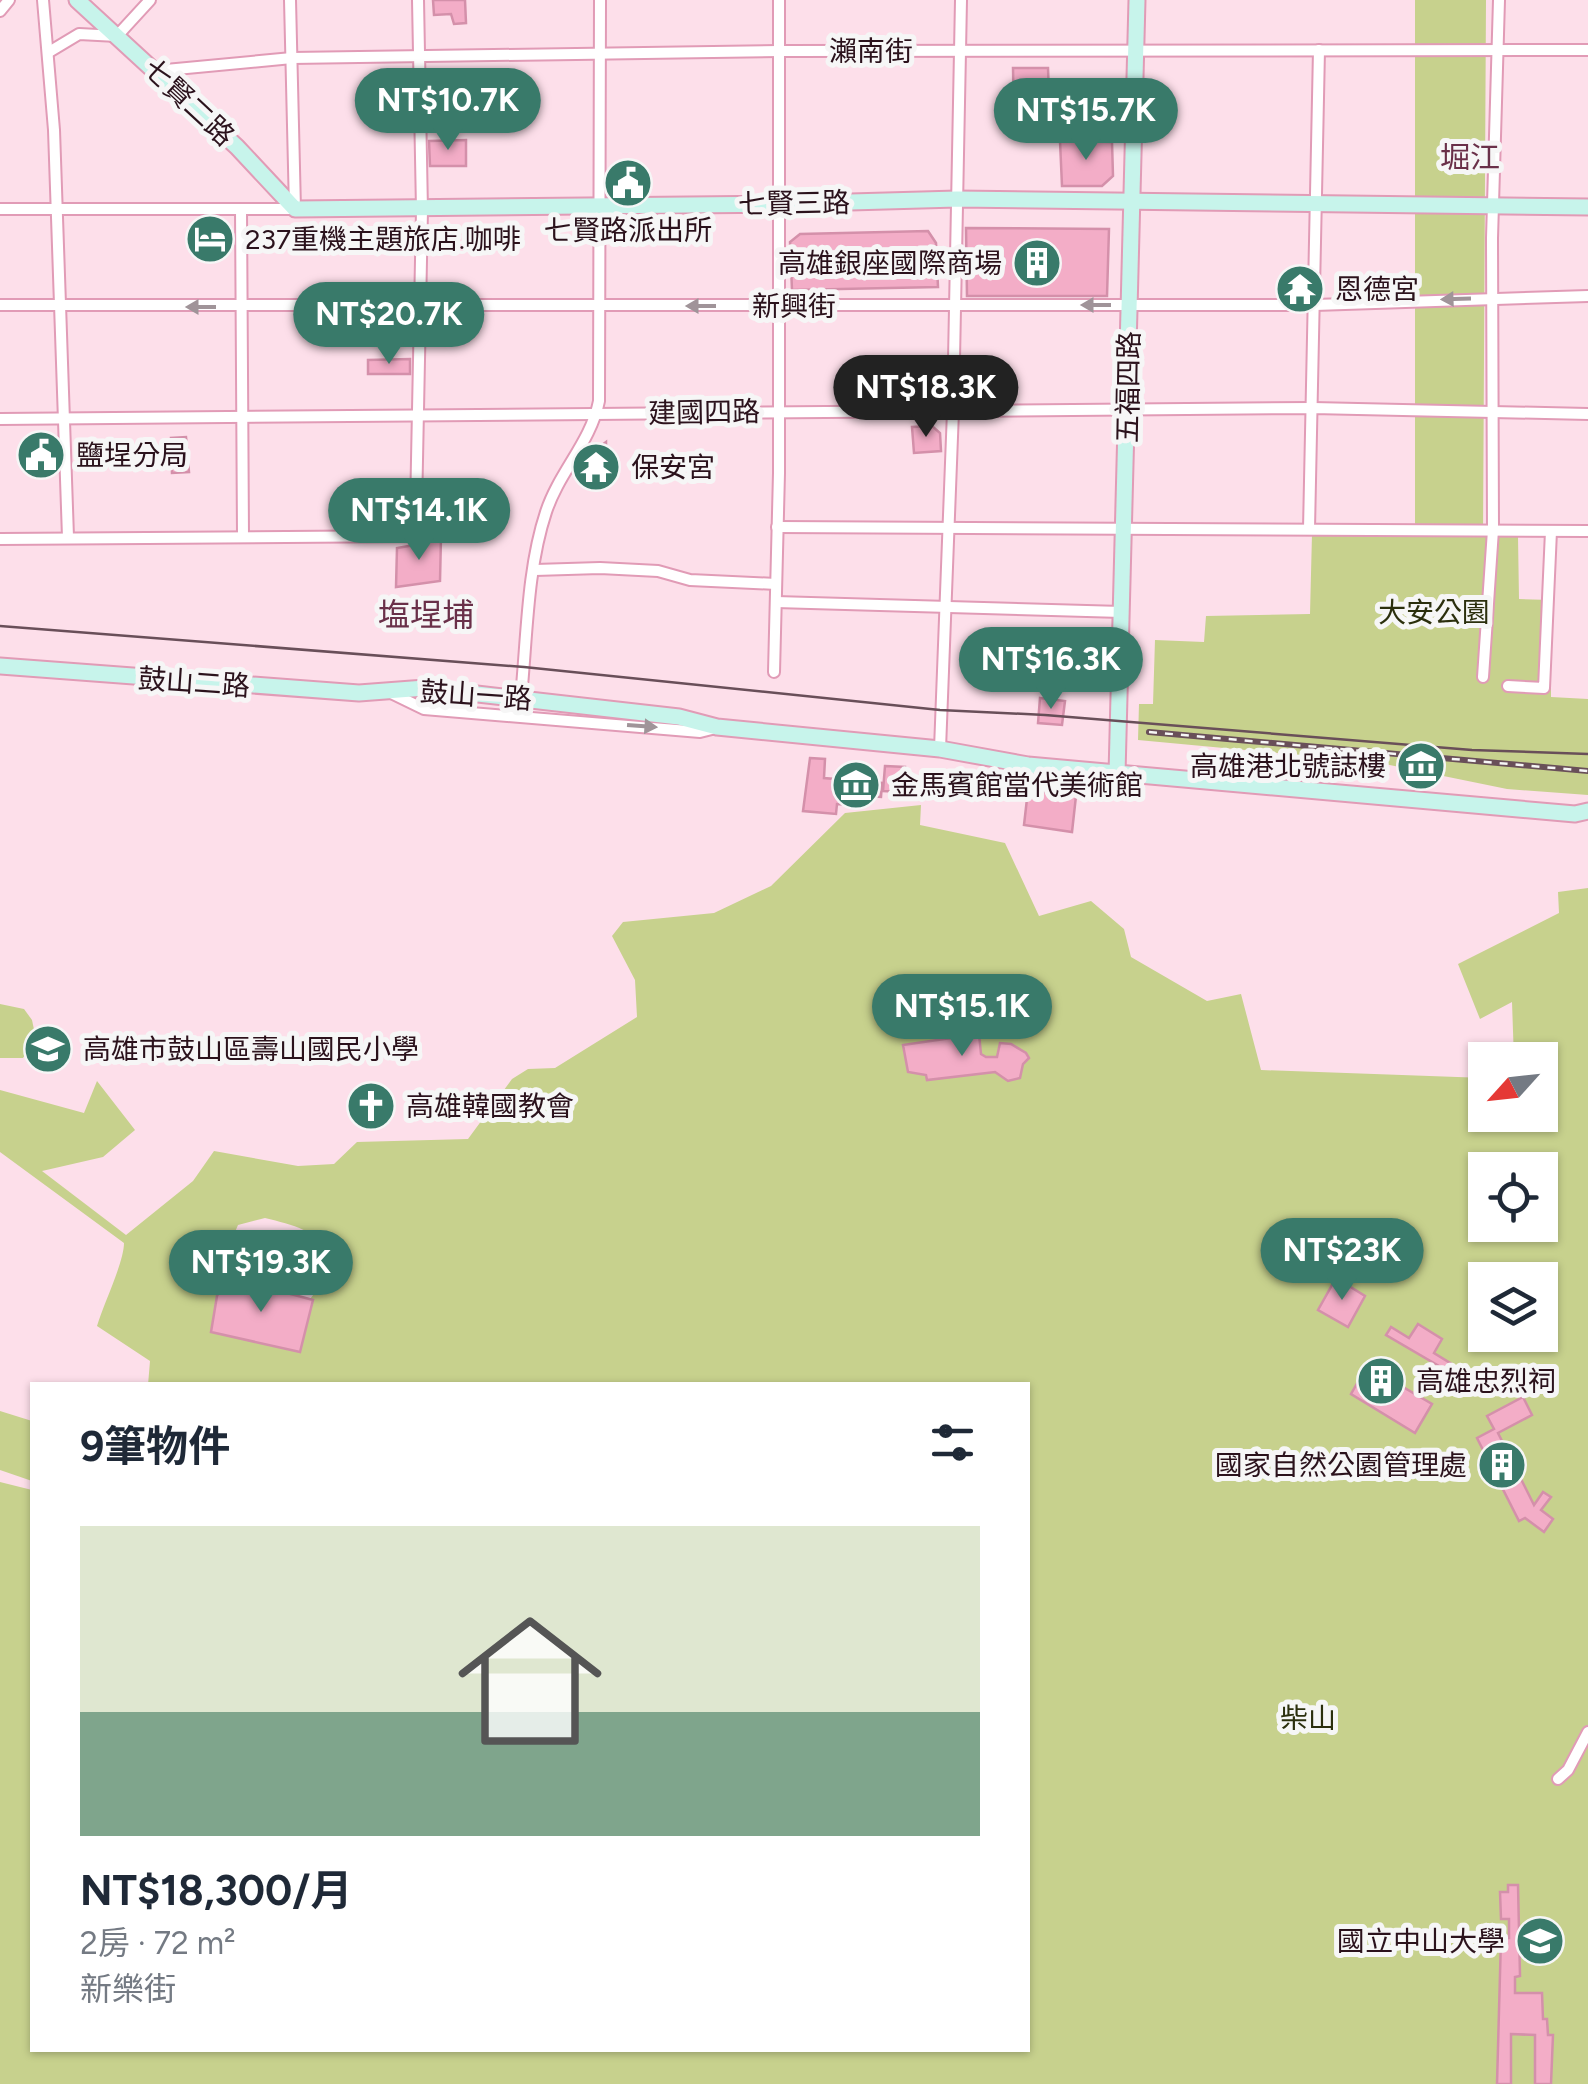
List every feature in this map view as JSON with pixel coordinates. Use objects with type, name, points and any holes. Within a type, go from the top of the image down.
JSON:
[{"type":"street","points":[[0,11],[9,0]]},
{"type":"street","points":[[42,0],[49,52],[68,537]]},
{"type":"street","name":"七賢二路","points":[[77,0],[238,147],[296,209]]},
{"type":"street","points":[[49,52],[79,34],[117,36],[150,0]]},
{"type":"street","points":[[290,0],[296,209]]},
{"type":"street","points":[[416,510],[422,210],[418,0]]},
{"type":"street","points":[[521,697],[535,570],[550,499],[596,414],[600,0]]},
{"type":"street","points":[[774,672],[779,0]]},
{"type":"street","points":[[940,749],[946,528],[954,411],[961,0]]},
{"type":"street","name":"五福四路","points":[[1117,774],[1137,0]]},
{"type":"street","points":[[1483,677],[1493,530],[1493,206],[1499,0]]},
{"type":"street","points":[[1309,529],[1319,50]]},
{"type":"street","name":"瀨南街","points":[[155,72],[292,58],[778,51],[1588,50]]},
{"type":"street","name":"七賢三路","points":[[0,209],[422,210],[957,198],[1588,207]]},
{"type":"street","points":[[241,210],[243,536]]},
{"type":"street","name":"新興街","points":[[0,305],[1315,305],[1588,296]]},
{"type":"street","name":"建國四路","points":[[0,420],[1314,408],[1588,414]]},
{"type":"street","points":[[777,527],[1588,531]]},
{"type":"street","points":[[1508,686],[1544,688],[1551,531]]},
{"type":"street","points":[[0,538],[416,536]]},
{"type":"street","points":[[535,570],[658,571],[690,580],[776,584]]},
{"type":"street","points":[[776,602],[1122,612]]},
{"type":"street","name":"鼓山二路","points":[[0,666],[324,691],[388,692]]},
{"type":"street","name":"鼓山一路","points":[[388,692],[425,688],[521,697],[679,717],[717,727],[940,749],[1028,765],[1584,815]]},
{"type":"street","name":"鼓山一路","points":[[388,692],[424,708],[700,732],[717,727]]},
{"type":"street","points":[[1558,1778],[1568,1770],[1588,1732]]},
{"type":"green space","name":"大安公園","points":[[1415,0],[1486,0],[1483,536],[1518,537],[1519,599],[1551,600],[1551,697],[1588,699],[1588,795],[1507,789],[1375,762],[1138,740],[1139,704],[1153,704],[1155,640],[1204,642],[1206,616],[1310,614],[1312,534],[1415,534]]},
{"type":"green space","name":"柴山","points":[[921,805],[920,825],[1005,843],[1039,916],[1091,901],[1124,929],[1131,957],[1207,1001],[1241,994],[1261,1070],[1468,1077],[1468,1132],[1558,1132],[1558,1042],[1513,1042],[1512,1002],[1480,1019],[1458,964],[1559,913],[1558,892],[1588,888],[1588,2084],[0,2084],[0,1482],[30,1490],[30,2052],[1030,2052],[1030,1382],[148,1382],[150,1361],[97,1326],[124,1243],[0,1152],[0,1090],[84,1113],[97,1081],[135,1130],[103,1157],[42,1171],[126,1235],[193,1181],[214,1151],[298,1166],[334,1164],[357,1142],[468,1139],[512,1079],[528,1069],[555,1068],[637,1017],[635,980],[612,936],[623,922],[714,913],[771,886],[845,813]],"holes":[[[265,1218],[295,1226],[319,1240],[331,1257],[321,1285],[310,1299],[313,1301],[300,1352],[211,1331],[217,1296],[227,1278],[233,1279],[227,1251],[238,1225]]]},
{"type":"green space","points":[[0,1004],[24,1009],[32,1020],[36,1039],[23,1058],[0,1058]]},
{"type":"green space","points":[[0,1411],[30,1420],[30,1480],[0,1470]]},
{"type":"building","points":[[433,0],[465,0],[466,23],[454,24],[451,14],[434,15]]},
{"type":"building","points":[[1013,68],[1048,68],[1050,121],[1014,122]]},
{"type":"building","points":[[466,140],[466,166],[430,166],[429,141]]},
{"type":"building","points":[[1060,141],[1112,142],[1113,176],[1102,186],[1062,186]]},
{"type":"building","name":"高雄銀座國際商場","points":[[966,228],[1109,229],[1107,296],[967,296]]},
{"type":"building","points":[[928,231],[936,243],[938,287],[792,290],[790,242],[800,234]]},
{"type":"building","points":[[410,359],[410,374],[368,374],[368,360]]},
{"type":"building","points":[[932,426],[940,433],[941,451],[914,453],[912,427]]},
{"type":"building","points":[[186,437],[189,472],[172,473],[171,438]]},
{"type":"building","name":"保安宮","points":[[606,442],[606,481],[581,481],[590,454]]},
{"type":"building","points":[[424,537],[441,537],[440,581],[396,587],[397,548],[420,544]]},
{"type":"building","points":[[1040,698],[1065,701],[1062,725],[1038,723]]},
{"type":"building","name":"金馬賓館當代美術館","points":[[810,758],[825,759],[824,778],[882,783],[881,797],[866,796],[865,806],[837,804],[836,814],[803,811]]},
{"type":"building","points":[[885,766],[905,767],[903,792],[883,791]]},
{"type":"building","points":[[1028,790],[1076,796],[1072,832],[1024,825]]},
{"type":"building","points":[[979,1034],[981,1054],[986,1057],[997,1057],[1000,1043],[1011,1044],[1026,1053],[1029,1058],[1023,1064],[1020,1078],[1008,1081],[995,1072],[927,1080],[926,1075],[908,1072],[903,1045]]},
{"type":"building","name":"高雄韓國教會","points":[[371,1086],[385,1091],[390,1105],[385,1119],[371,1124],[357,1119],[352,1105],[357,1091]]},
{"type":"building","points":[[227,1277],[313,1300],[300,1352],[211,1332],[217,1296]]},
{"type":"building","points":[[1336,1278],[1365,1296],[1348,1327],[1318,1310]]},
{"type":"building","points":[[1418,1324],[1442,1339],[1434,1353],[1455,1366],[1451,1373],[1386,1335],[1391,1327],[1409,1338]]},
{"type":"building","points":[[1367,1366],[1432,1404],[1415,1433],[1351,1394]]},
{"type":"building","name":"國家自然公園管理處","points":[[1523,1397],[1532,1415],[1498,1433],[1534,1505],[1543,1492],[1551,1497],[1541,1510],[1553,1519],[1544,1532],[1525,1518],[1519,1521],[1477,1438],[1494,1429],[1487,1416]]},
{"type":"building","points":[[1508,1885],[1518,1885],[1520,1976],[1515,1977],[1515,1993],[1542,1993],[1543,2019],[1547,2019],[1548,2035],[1553,2035],[1551,2084],[1535,2084],[1535,2035],[1511,2034],[1511,2084],[1497,2084],[1501,1938],[1509,1938],[1509,1919],[1501,1919],[1500,1892],[1508,1892]]},
{"type":"tunnel","points":[[416,510],[416,536]]},
{"type":"tram line","points":[[0,626],[524,667],[940,710],[1472,750],[1588,754]]},
{"type":"railway","points":[[1149,732],[1588,771]]},
{"type":"place","name":"七賢路派出所","points":[[628,183]]},
{"type":"place","name":"237重機主題旅店.咖啡","points":[[210,239]]},
{"type":"place","name":"高雄銀座國際商場","points":[[1037,263]]},
{"type":"place","name":"恩德宮","points":[[1300,289]]},
{"type":"place","name":"鹽埕分局","points":[[41,455]]},
{"type":"place","name":"保安宮","points":[[596,467]]},
{"type":"place","name":"高雄港北號誌樓","points":[[1421,766]]},
{"type":"place","name":"金馬賓館當代美術館","points":[[856,785]]},
{"type":"place","name":"高雄市鼓山區壽山國民小學","points":[[48,1049]]},
{"type":"place","name":"高雄韓國教會","points":[[371,1106]]},
{"type":"place","name":"高雄忠烈祠","points":[[1381,1381]]},
{"type":"place","name":"國家自然公園管理處","points":[[1502,1465]]},
{"type":"place","name":"國立中山大學","points":[[1540,1941]]},
{"type":"district","name":"堀江","points":[[1470,157]]},
{"type":"district","name":"塩埕埔","points":[[426,615]]}]
